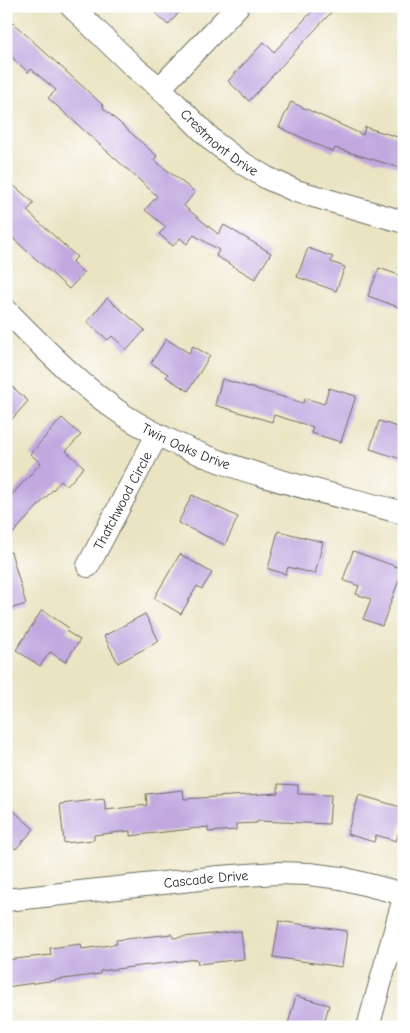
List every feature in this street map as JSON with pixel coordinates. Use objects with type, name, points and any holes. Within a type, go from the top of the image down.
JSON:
[{"type":"street","name":"Crestmont Drive","points":[[71,6],[134,67],[160,88],[214,142],[239,161],[267,178],[296,191],[404,222]]},
{"type":"street","points":[[160,88],[238,6]]},
{"type":"street","name":"Twin Oaks Drive","points":[[6,310],[92,392],[124,415],[158,435],[206,457],[269,478],[404,512]]},
{"type":"street","name":"Thatchwood Circle","points":[[88,566],[158,435]]},
{"type":"street","name":"Cascade Drive","points":[[6,900],[219,877],[277,873],[341,878],[404,894]]},
{"type":"street","points":[[368,1027],[404,898]]},
{"type":"building","points":[[148,6],[185,6],[168,25]]},
{"type":"building","points":[[317,6],[337,6],[249,101],[228,81],[264,42],[274,52]]},
{"type":"building","points":[[13,23],[157,156],[154,160],[195,192],[184,206],[218,234],[224,225],[271,253],[255,279],[216,256],[219,250],[194,235],[187,244],[180,238],[173,246],[159,234],[166,227],[145,210],[157,196],[48,98],[56,90],[31,69],[28,72],[6,52],[6,30]]},
{"type":"building","points":[[291,102],[363,135],[365,127],[404,139],[404,169],[335,148],[333,152],[279,127]]},
{"type":"building","points":[[6,179],[34,203],[27,211],[77,257],[72,262],[84,273],[69,289],[6,232]]},
{"type":"building","points":[[308,248],[333,257],[331,262],[345,267],[336,291],[297,277]]},
{"type":"building","points":[[379,268],[404,277],[404,309],[368,296]]},
{"type":"building","points":[[107,298],[145,330],[127,350],[112,336],[108,340],[87,322]]},
{"type":"building","points":[[166,339],[189,353],[193,346],[210,356],[188,391],[166,377],[168,374],[151,363]]},
{"type":"building","points":[[222,379],[303,403],[305,398],[324,404],[329,388],[356,396],[341,442],[311,433],[313,427],[274,415],[272,422],[215,405]]},
{"type":"building","points":[[6,381],[28,401],[6,426]]},
{"type":"building","points":[[62,418],[81,435],[66,451],[84,467],[67,486],[61,481],[6,541],[6,501],[41,463],[30,454]]},
{"type":"building","points":[[379,421],[404,429],[404,460],[370,449]]},
{"type":"building","points":[[192,495],[238,517],[225,545],[178,523]]},
{"type":"building","points":[[278,531],[323,542],[315,574],[288,567],[286,574],[268,569]]},
{"type":"building","points":[[353,551],[403,569],[382,626],[363,619],[371,599],[356,594],[359,586],[343,580]]},
{"type":"building","points":[[11,552],[26,604],[6,610],[6,553]]},
{"type":"building","points":[[180,554],[212,573],[202,589],[197,586],[181,614],[154,598]]},
{"type":"building","points":[[42,610],[69,628],[66,631],[80,640],[65,662],[50,652],[40,666],[16,650]]},
{"type":"building","points":[[145,614],[159,641],[118,663],[104,636]]},
{"type":"building","points":[[278,784],[298,785],[298,794],[331,795],[329,824],[257,821],[257,823],[236,824],[236,830],[208,832],[208,827],[130,836],[130,831],[94,835],[94,840],[64,843],[60,804],[104,799],[106,810],[147,805],[146,794],[183,790],[184,799],[278,793]]},
{"type":"building","points":[[359,795],[404,808],[404,816],[396,841],[376,835],[374,842],[347,834]]},
{"type":"building","points":[[6,804],[34,829],[16,849],[6,841]]},
{"type":"building","points":[[279,921],[347,931],[342,967],[273,957]]},
{"type":"building","points":[[241,931],[244,959],[198,964],[197,959],[100,971],[100,974],[6,987],[6,960],[51,955],[50,948],[81,944],[82,949],[117,944],[116,940],[172,934],[173,938]]},
{"type":"building","points":[[296,996],[329,1005],[323,1027],[287,1027]]}]
